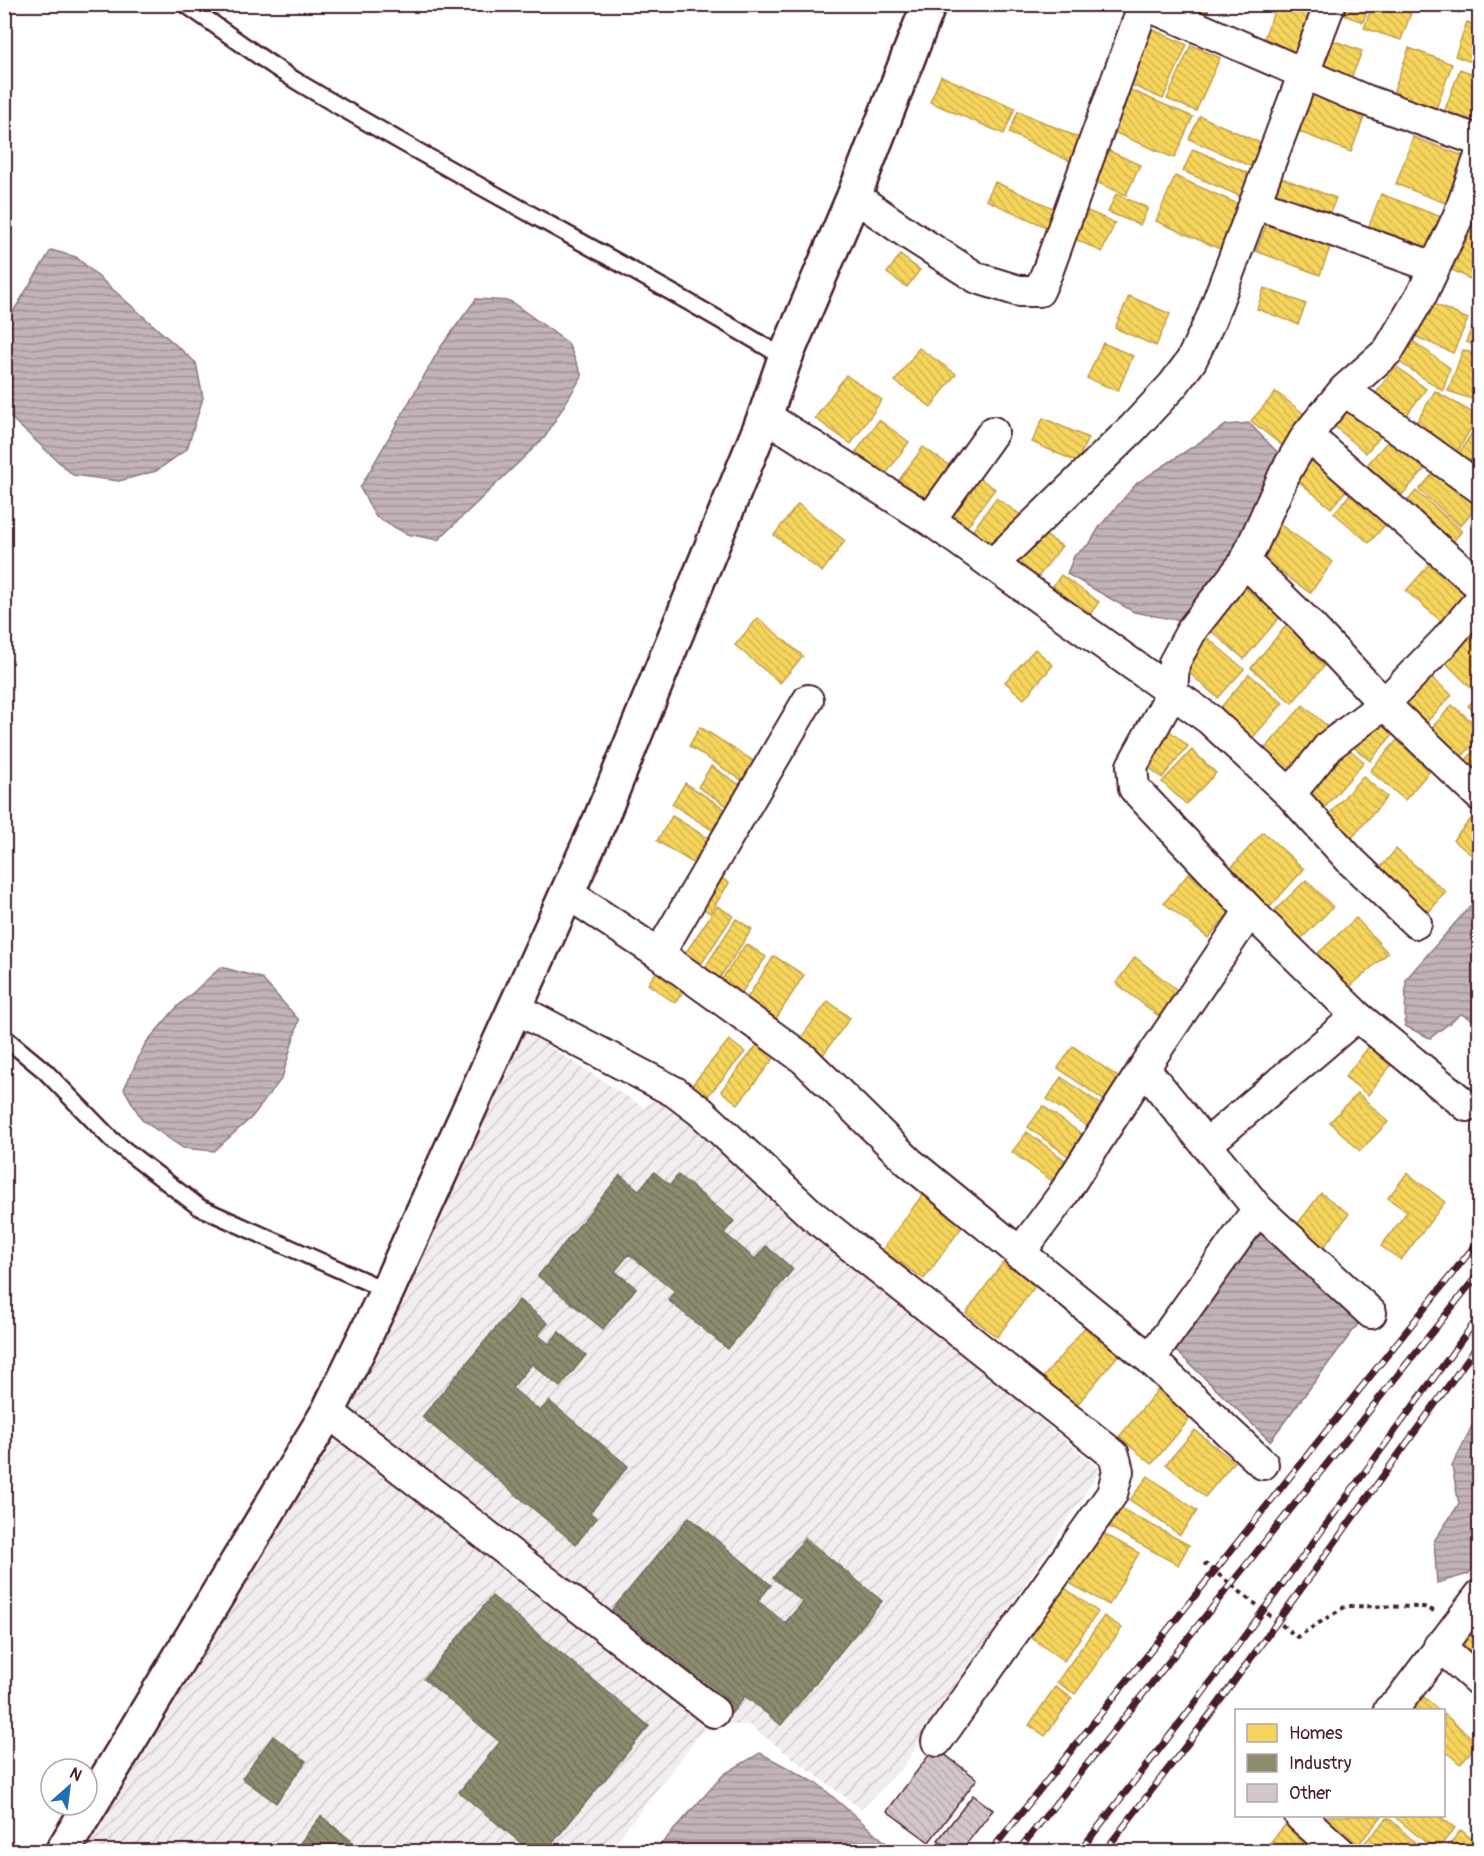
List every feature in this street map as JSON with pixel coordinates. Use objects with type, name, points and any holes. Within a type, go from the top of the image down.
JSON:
[{"type":"main road","points":[[62,1851],[328,1412],[387,1291],[601,818],[765,416],[785,358],[854,196],[929,4]]},
{"type":"street","points":[[992,565],[1133,428],[1185,369],[1211,319],[1330,4]]},
{"type":"street","points":[[854,196],[977,278],[1019,291],[1039,291],[1144,5],[1360,98],[1479,141]]},
{"type":"street","points":[[1467,1106],[1357,1016],[1250,911],[1134,788],[1132,766],[1172,693],[1174,663],[1193,628],[1245,562],[1286,473],[1307,435],[1344,390],[1388,351],[1423,292],[1458,217],[1479,156]]},
{"type":"street","points":[[1255,203],[1434,267]]},
{"type":"street","points":[[1344,390],[1479,488]]},
{"type":"street","points":[[765,416],[930,520],[1209,719],[1290,794],[1352,862],[1416,923]]},
{"type":"street","points":[[930,520],[993,432]]},
{"type":"street","points":[[1307,435],[1479,586]]},
{"type":"street","points":[[1245,562],[1303,618],[1384,704],[1479,796]]},
{"type":"street","points":[[1290,794],[1329,746],[1384,704],[1445,641],[1479,600]]},
{"type":"street","points":[[659,954],[808,700]]},
{"type":"street","points":[[567,893],[659,954],[804,1059],[909,1162],[1150,1359],[1263,1464]]},
{"type":"street","points":[[1019,1254],[1062,1196],[1144,1068],[1250,911]]},
{"type":"street","points":[[515,1008],[675,1092],[700,1111],[812,1215],[1114,1455],[1118,1471],[1112,1494],[937,1741]]},
{"type":"street","points":[[1206,1145],[1357,1016]]},
{"type":"street","points":[[1144,1068],[1258,1209],[1371,1313]]},
{"type":"street","points":[[1150,1359],[1258,1209]]},
{"type":"street","points":[[328,1412],[714,1712]]},
{"type":"street","points":[[1390,1709],[1397,1704],[1479,1595]]},
{"type":"street","points":[[1439,1646],[1479,1682]]},
{"type":"street","points":[[1302,1817],[1340,1851]]},
{"type":"lane","points":[[185,4],[296,81],[515,207],[685,298],[785,358]]},
{"type":"lane","points":[[4,1037],[45,1071],[112,1140],[199,1207],[387,1291]]},
{"type":"path","points":[[1204,1563],[1297,1637],[1346,1606],[1424,1606],[1458,1622]]},
{"type":"shaded area","points":[[51,250],[76,257],[196,363],[203,398],[187,449],[156,471],[119,481],[73,475],[9,416],[5,402],[5,334],[14,310]]},
{"type":"shaded area","points":[[476,299],[510,301],[568,343],[582,376],[545,437],[438,540],[407,534],[376,517],[360,488],[440,348]]},
{"type":"shaded area","points":[[1249,423],[1281,456],[1251,520],[1193,623],[1134,612],[1067,574],[1074,556],[1090,543],[1100,526],[1137,483],[1226,425]]},
{"type":"shaded area","points":[[1479,896],[1479,1023],[1461,1014],[1430,1038],[1405,1026],[1406,979]]},
{"type":"shaded area","points":[[221,967],[261,978],[299,1020],[282,1078],[252,1117],[214,1151],[183,1148],[142,1120],[124,1089],[145,1044],[177,1007]]},
{"type":"shaded area","points":[[521,1028],[643,1107],[666,1094],[791,1211],[1101,1470],[905,1764],[861,1809],[749,1725],[708,1724],[609,1851],[79,1852]]},
{"type":"shaded area","points":[[1258,1229],[1361,1320],[1270,1441],[1170,1345]]},
{"type":"shaded area","points":[[1479,1412],[1479,1560],[1468,1574],[1437,1583],[1434,1541],[1459,1504],[1452,1466]]},
{"type":"shaded area","points":[[760,1753],[818,1784],[893,1849],[892,1851],[655,1851],[724,1774]]},
{"type":"building: Homes","points":[[1180,4],[1211,4],[1206,15]]},
{"type":"building: Homes","points":[[1277,4],[1285,4],[1316,16],[1299,61],[1261,46]]},
{"type":"building: Homes","points":[[1342,4],[1370,4],[1363,22],[1338,13]]},
{"type":"building: Homes","points":[[1373,4],[1388,4],[1411,13],[1401,40],[1364,28]]},
{"type":"building: Homes","points":[[1436,4],[1462,4],[1459,13]]},
{"type":"building: Homes","points":[[1467,22],[1480,27],[1480,65],[1455,56]]},
{"type":"building: Homes","points":[[1147,27],[1187,45],[1163,99],[1123,81]]},
{"type":"building: Homes","points":[[1329,39],[1362,51],[1351,79],[1319,67]]},
{"type":"building: Homes","points":[[1191,45],[1220,58],[1196,111],[1167,99]]},
{"type":"building: Homes","points":[[1409,48],[1452,64],[1436,109],[1393,93]]},
{"type":"building: Homes","points":[[1460,69],[1480,77],[1480,132],[1440,123]]},
{"type":"building: Homes","points":[[941,76],[1015,108],[1004,134],[930,102]]},
{"type":"building: Homes","points":[[1302,88],[1366,112],[1351,152],[1287,127]]},
{"type":"building: Homes","points":[[1128,89],[1193,117],[1174,158],[1109,130]]},
{"type":"building: Homes","points":[[1018,111],[1084,140],[1074,163],[1009,133]]},
{"type":"building: Homes","points":[[1200,116],[1269,147],[1259,170],[1189,139]]},
{"type":"building: Homes","points":[[1413,137],[1466,157],[1448,204],[1396,184]]},
{"type":"building: Homes","points":[[1101,147],[1140,165],[1126,195],[1087,178]]},
{"type":"building: Homes","points":[[1193,149],[1252,175],[1242,197],[1183,171]]},
{"type":"building: Homes","points":[[1175,176],[1240,205],[1220,249],[1156,221]]},
{"type":"building: Homes","points":[[1279,177],[1336,198],[1325,226],[1268,205]]},
{"type":"building: Homes","points":[[995,182],[1062,212],[1053,230],[986,200]]},
{"type":"building: Homes","points":[[1116,194],[1148,208],[1140,225],[1108,212]]},
{"type":"building: Homes","points":[[1381,194],[1446,219],[1434,251],[1369,226]]},
{"type":"building: Homes","points":[[1088,211],[1115,223],[1102,252],[1075,239]]},
{"type":"building: Homes","points":[[1269,218],[1332,242],[1320,275],[1256,251]]},
{"type":"building: Homes","points":[[1470,232],[1480,236],[1480,284],[1452,270]]},
{"type":"building: Homes","points":[[900,255],[920,270],[907,287],[887,273]]},
{"type":"building: Homes","points":[[1264,288],[1306,304],[1298,324],[1257,309]]},
{"type":"building: Homes","points":[[1129,296],[1170,314],[1156,346],[1115,328]]},
{"type":"building: Homes","points":[[1423,299],[1468,319],[1453,353],[1408,333]]},
{"type":"building: Homes","points":[[1480,307],[1480,347],[1466,342]]},
{"type":"building: Homes","points":[[1406,336],[1450,368],[1443,391],[1392,357]]},
{"type":"building: Homes","points":[[1103,343],[1133,356],[1118,391],[1087,378]]},
{"type":"building: Homes","points":[[919,348],[956,374],[931,407],[895,381]]},
{"type":"building: Homes","points":[[1463,350],[1480,356],[1480,402],[1448,391]]},
{"type":"building: Homes","points":[[1396,366],[1426,389],[1402,421],[1372,398]]},
{"type":"building: Homes","points":[[846,375],[882,400],[851,444],[815,418]]},
{"type":"building: Homes","points":[[1435,391],[1478,416],[1453,459],[1410,433]]},
{"type":"building: Homes","points":[[1276,392],[1308,417],[1284,447],[1251,421]]},
{"type":"building: Homes","points":[[1347,395],[1387,429],[1366,453],[1326,419]]},
{"type":"building: Homes","points":[[1043,418],[1088,438],[1077,462],[1032,442]]},
{"type":"building: Homes","points":[[879,420],[909,442],[886,474],[856,452]]},
{"type":"building: Homes","points":[[1480,421],[1480,479],[1453,462]]},
{"type":"building: Homes","points":[[1394,434],[1429,464],[1402,495],[1367,465]]},
{"type":"building: Homes","points":[[1311,442],[1355,480],[1331,508],[1291,475]]},
{"type":"building: Homes","points":[[923,447],[956,470],[929,508],[896,484]]},
{"type":"building: Homes","points":[[1436,470],[1478,506],[1460,526],[1419,490]]},
{"type":"building: Homes","points":[[969,471],[995,489],[963,532],[938,514]]},
{"type":"building: Homes","points":[[1357,486],[1392,517],[1369,543],[1334,513]]},
{"type":"building: Homes","points":[[1416,491],[1462,531],[1445,551],[1399,511]]},
{"type":"building: Homes","points":[[996,498],[1021,515],[991,558],[966,540]]},
{"type":"building: Homes","points":[[798,504],[845,541],[822,572],[774,535]]},
{"type":"building: Homes","points":[[1278,523],[1333,562],[1310,593],[1256,554]]},
{"type":"building: Homes","points":[[1037,530],[1062,546],[1035,581],[1010,557]]},
{"type":"building: Homes","points":[[1435,558],[1477,594],[1448,627],[1406,591]]},
{"type":"building: Homes","points":[[1061,575],[1099,602],[1082,625],[1044,598]]},
{"type":"building: Homes","points":[[1239,582],[1280,617],[1244,659],[1203,624]]},
{"type":"building: Homes","points":[[758,618],[803,656],[780,683],[735,645]]},
{"type":"building: Homes","points":[[1290,621],[1332,657],[1292,703],[1251,668]]},
{"type":"building: Homes","points":[[1462,630],[1480,646],[1480,681],[1472,689],[1438,655]]},
{"type":"building: Homes","points":[[1205,636],[1244,669],[1218,698],[1180,665]]},
{"type":"building: Homes","points":[[1035,649],[1053,665],[1024,699],[1005,682]]},
{"type":"building: Homes","points":[[1425,672],[1452,695],[1425,724],[1399,701]]},
{"type":"building: Homes","points":[[1249,674],[1283,703],[1249,742],[1216,713]]},
{"type":"building: Homes","points":[[1480,694],[1480,717],[1468,706]]},
{"type":"building: Homes","points":[[1303,705],[1334,732],[1287,786],[1256,759]]},
{"type":"building: Homes","points":[[1452,705],[1480,728],[1480,737],[1454,765],[1423,738]]},
{"type":"building: Homes","points":[[1381,709],[1400,726],[1370,761],[1350,744]]},
{"type":"building: Homes","points":[[700,727],[758,764],[746,783],[689,746]]},
{"type":"building: Homes","points":[[1165,727],[1188,746],[1162,778],[1139,759]]},
{"type":"building: Homes","points":[[1405,731],[1439,760],[1405,800],[1370,771]]},
{"type":"building: Homes","points":[[1342,743],[1364,762],[1320,813],[1298,794]]},
{"type":"building: Homes","points":[[1480,744],[1480,790],[1457,770]]},
{"type":"building: Homes","points":[[1192,750],[1216,773],[1186,804],[1162,782]]},
{"type":"building: Homes","points":[[711,766],[743,787],[729,807],[698,787]]},
{"type":"building: Homes","points":[[1363,776],[1387,797],[1351,839],[1326,818]]},
{"type":"building: Homes","points":[[685,783],[725,809],[712,830],[672,804]]},
{"type":"building: Homes","points":[[1478,811],[1480,813],[1480,862],[1453,840]]},
{"type":"building: Homes","points":[[672,816],[716,843],[701,868],[657,841]]},
{"type":"building: Homes","points":[[1263,832],[1304,869],[1269,908],[1228,871]]},
{"type":"building: Homes","points":[[1396,849],[1446,892],[1421,921],[1371,879]]},
{"type":"building: Homes","points":[[711,871],[729,883],[710,913],[692,901]]},
{"type":"building: Homes","points":[[1189,873],[1233,908],[1208,938],[1164,903]]},
{"type":"building: Homes","points":[[1306,880],[1333,907],[1294,946],[1267,918]]},
{"type":"building: Homes","points":[[717,906],[733,916],[698,969],[682,958]]},
{"type":"building: Homes","points":[[1356,918],[1388,953],[1344,992],[1315,956]]},
{"type":"building: Homes","points":[[736,919],[752,929],[717,982],[702,972]]},
{"type":"building: Homes","points":[[746,944],[766,957],[740,995],[720,982]]},
{"type":"building: Homes","points":[[774,956],[804,975],[772,1025],[742,1006]]},
{"type":"building: Homes","points":[[1135,957],[1185,996],[1165,1021],[1116,983]]},
{"type":"building: Homes","points":[[661,965],[689,983],[675,1003],[648,984]]},
{"type":"building: Homes","points":[[828,1001],[850,1018],[817,1063],[795,1046]]},
{"type":"building: Homes","points":[[729,1040],[745,1052],[707,1097],[692,1085]]},
{"type":"building: Homes","points":[[758,1044],[775,1057],[738,1104],[721,1091]]},
{"type":"building: Homes","points":[[1371,1044],[1394,1061],[1368,1095],[1345,1077]]},
{"type":"building: Homes","points":[[1073,1046],[1131,1086],[1115,1108],[1058,1068]]},
{"type":"building: Homes","points":[[1061,1077],[1103,1106],[1088,1127],[1047,1099]]},
{"type":"building: Homes","points":[[1358,1093],[1388,1122],[1360,1151],[1330,1122]]},
{"type":"building: Homes","points":[[1043,1106],[1087,1138],[1072,1159],[1028,1127]]},
{"type":"building: Homes","points":[[1027,1132],[1074,1167],[1059,1186],[1012,1152]]},
{"type":"building: Homes","points":[[1407,1173],[1445,1202],[1401,1260],[1381,1246],[1407,1212],[1388,1198]]},
{"type":"building: Homes","points":[[925,1191],[967,1220],[924,1279],[882,1250]]},
{"type":"building: Homes","points":[[1321,1193],[1349,1214],[1317,1256],[1289,1235]]},
{"type":"building: Homes","points":[[1007,1257],[1039,1281],[997,1337],[966,1313]]},
{"type":"building: Homes","points":[[1086,1326],[1120,1353],[1071,1412],[1037,1385]]},
{"type":"building: Homes","points":[[1160,1387],[1193,1415],[1152,1464],[1119,1437]]},
{"type":"building: Homes","points":[[1195,1430],[1234,1462],[1205,1497],[1166,1464]]},
{"type":"building: Homes","points":[[1148,1476],[1197,1511],[1180,1535],[1130,1500]]},
{"type":"building: Homes","points":[[1120,1508],[1189,1545],[1178,1565],[1109,1527]]},
{"type":"building: Homes","points":[[1101,1532],[1139,1553],[1109,1605],[1071,1584]]},
{"type":"building: Homes","points":[[1059,1584],[1098,1612],[1064,1661],[1025,1633]]},
{"type":"building: Homes","points":[[1480,1607],[1480,1670],[1449,1644]]},
{"type":"building: Homes","points":[[1104,1616],[1122,1628],[1075,1694],[1057,1682]]},
{"type":"building: Homes","points":[[1055,1687],[1072,1698],[1045,1736],[1029,1725]]},
{"type":"building: Homes","points":[[1420,1694],[1438,1709],[1408,1709]]},
{"type":"building: Homes","points":[[1445,1715],[1478,1743],[1460,1764],[1445,1751]]},
{"type":"building: Homes","points":[[1324,1817],[1381,1817],[1358,1845]]},
{"type":"building: Homes","points":[[1388,1817],[1425,1852],[1359,1852],[1358,1850]]},
{"type":"building: Homes","points":[[1395,1817],[1440,1817],[1455,1828],[1436,1851]]},
{"type":"building: Homes","points":[[1286,1824],[1313,1847],[1309,1852],[1262,1852]]},
{"type":"building: Homes","points":[[1461,1830],[1480,1846],[1480,1852],[1443,1852]]},
{"type":"building: Industry","points":[[654,1172],[670,1185],[678,1175],[734,1221],[724,1233],[755,1259],[766,1246],[793,1269],[728,1349],[668,1300],[675,1291],[629,1254],[615,1271],[636,1288],[603,1329],[538,1276],[620,1175],[639,1190]]},
{"type":"building: Industry","points":[[519,1300],[548,1323],[538,1335],[549,1344],[559,1332],[586,1355],[560,1387],[532,1364],[512,1388],[540,1411],[549,1401],[628,1466],[590,1513],[597,1518],[576,1544],[422,1417]]},
{"type":"building: Industry","points":[[689,1517],[771,1585],[758,1601],[785,1623],[803,1602],[773,1578],[805,1538],[882,1601],[781,1725],[745,1696],[730,1715],[608,1615]]},
{"type":"building: Industry","points":[[492,1596],[649,1726],[545,1852],[532,1852],[459,1792],[500,1742],[424,1679]]},
{"type":"building: Industry","points":[[273,1736],[306,1761],[276,1803],[242,1778]]},
{"type":"building: Industry","points":[[321,1816],[365,1852],[293,1852]]},
{"type":"building: Other","points":[[935,1747],[977,1779],[929,1842],[887,1811]]},
{"type":"building: Other","points":[[973,1795],[993,1810],[960,1852],[953,1852],[938,1840]]},
{"type":"railway","points":[[990,1852],[1480,1239]]},
{"type":"railway","points":[[1017,1852],[1480,1272]]},
{"type":"railway","points":[[1079,1852],[1196,1702],[1480,1315]]},
{"type":"railway","points":[[1104,1852],[1212,1712],[1480,1342]]}]
